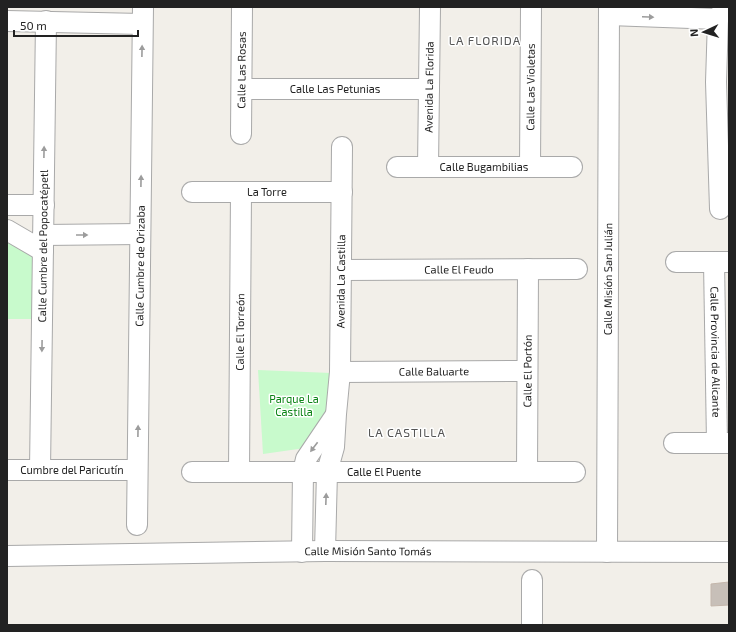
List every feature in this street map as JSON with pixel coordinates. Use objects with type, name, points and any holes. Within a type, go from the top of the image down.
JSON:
[{"type":"street","name":"Calle Las Rosas","points":[[241,134],[242,7]]},
{"type":"street","name":"Avenida La Florida","points":[[428,167],[430,7]]},
{"type":"street","name":"Calle Las Violetas","points":[[530,167],[531,7]]},
{"type":"street","points":[[609,11],[724,11],[716,82],[724,165],[720,209]]},
{"type":"street","name":"Calle Misión San Julián","points":[[607,552],[609,11]]},
{"type":"street","points":[[7,21],[46,22],[142,15]]},
{"type":"street","name":"Calle Cumbre de Orizaba","points":[[137,525],[142,15]]},
{"type":"street","name":"Calle Cumbre del Popocatépetl","points":[[40,470],[46,22]]},
{"type":"street","name":"Calle Las Petunias","points":[[242,89],[429,89]]},
{"type":"street","name":"Avenida La Castilla","points":[[325,551],[327,472],[334,447],[340,372],[342,147]]},
{"type":"street","name":"Calle Bugambilias","points":[[397,167],[572,167]]},
{"type":"street","name":"La Torre","points":[[192,192],[342,192]]},
{"type":"street","name":"Calle El Torreón","points":[[239,472],[241,192]]},
{"type":"street","points":[[7,205],[44,204]]},
{"type":"street","points":[[7,230],[43,243],[140,234]]},
{"type":"street","points":[[676,262],[721,262]]},
{"type":"street","name":"Calle Provincia de Alicante","points":[[721,262],[723,443]]},
{"type":"street","name":"Calle El Portón","points":[[527,472],[528,269]]},
{"type":"street","name":"Calle El Feudo","points":[[341,270],[577,269]]},
{"type":"street","name":"Calle Baluarte","points":[[340,372],[527,371]]},
{"type":"street","name":"Avenida La Castilla","points":[[302,552],[303,472],[309,453],[323,435],[336,414]]},
{"type":"street","points":[[674,443],[723,443]]},
{"type":"street","name":"Cumbre del Paricutín","points":[[7,470],[137,470]]},
{"type":"street","name":"Calle El Puente","points":[[192,472],[575,472]]},
{"type":"street","name":"Calle Misión Santo Tomás","points":[[7,556],[325,551],[729,552]]},
{"type":"street","points":[[532,580],[532,625]]},
{"type":"green space","points":[[7,234],[36,255],[34,319],[7,319]]},
{"type":"green space","name":"Parque La Castilla","points":[[258,370],[331,373],[328,412],[305,448],[263,454]]},
{"type":"building","points":[[729,582],[729,605],[711,606],[711,584]]},
{"type":"district","name":"LA FLORIDA","points":[[485,41]]},
{"type":"district","name":"LA CASTILLA","points":[[407,433]]}]
